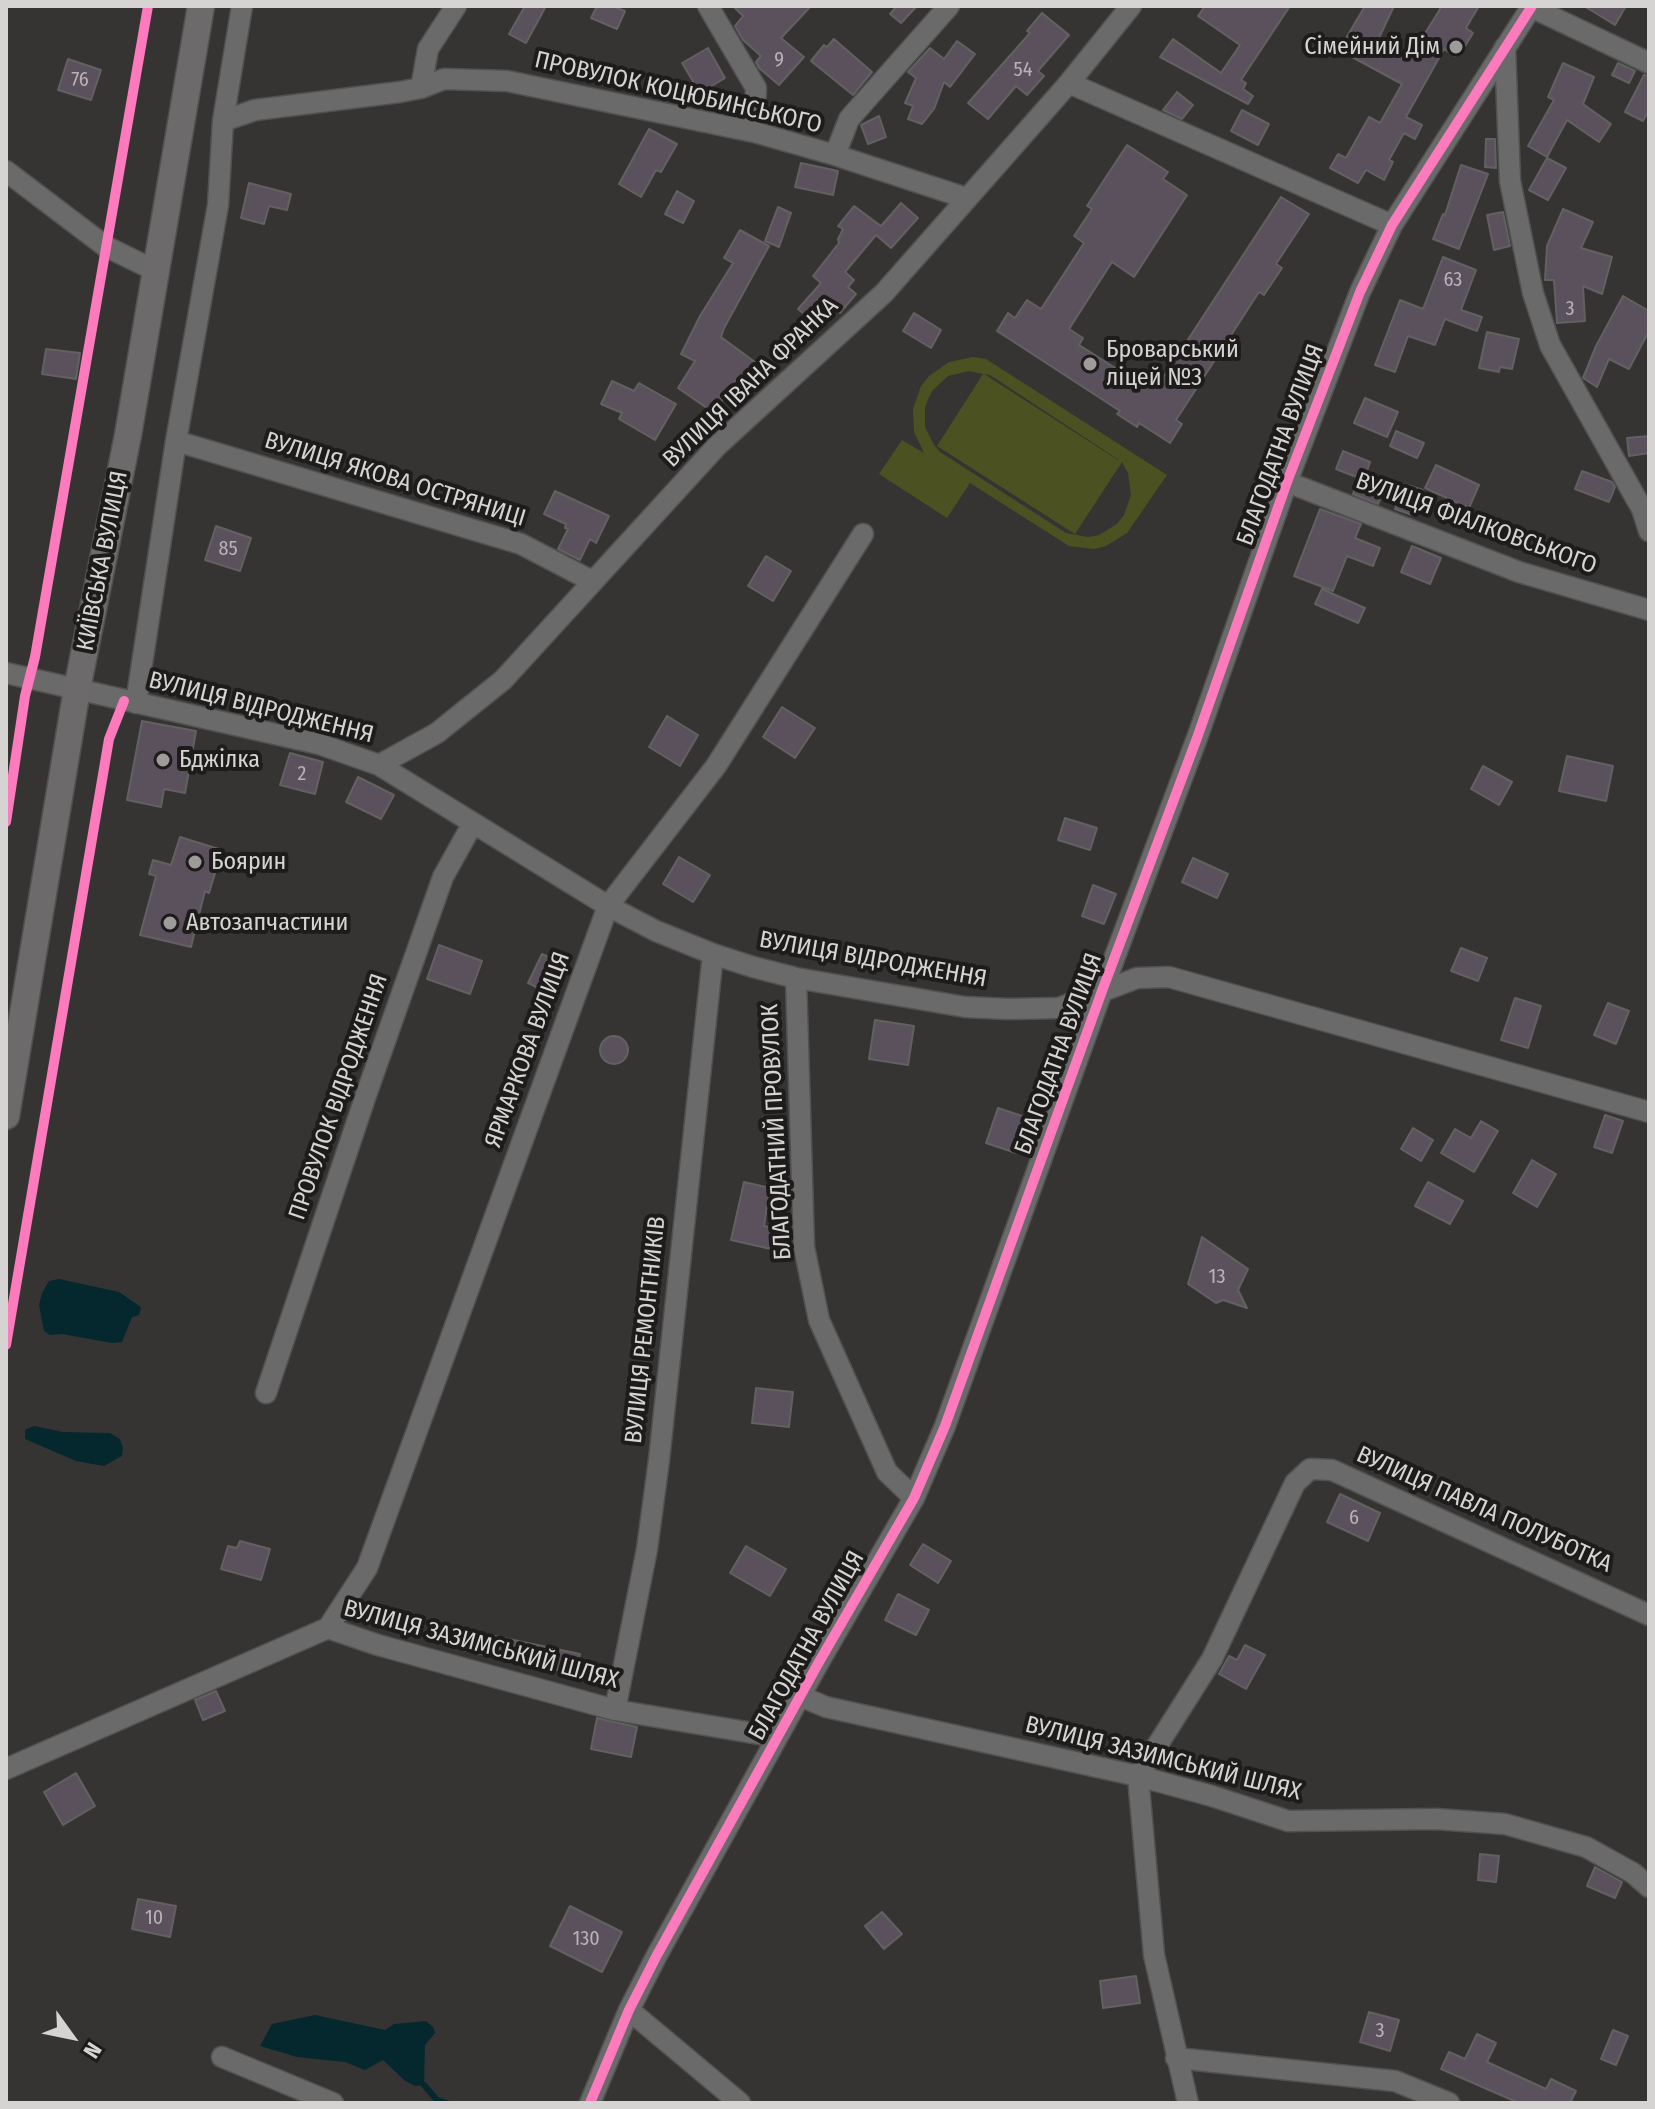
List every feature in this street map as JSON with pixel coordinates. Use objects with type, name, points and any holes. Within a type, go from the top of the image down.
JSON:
[{"type":"main road","name":"КИЇВСЬКА ВУЛИЦЯ","points":[[7,1108],[77,689],[128,435],[201,6]]},
{"type":"street","points":[[136,703],[176,441],[218,205],[223,121],[242,6]]},
{"type":"street","points":[[421,88],[428,49],[456,6]]},
{"type":"street","points":[[708,6],[756,88],[754,132]]},
{"type":"street","points":[[835,155],[849,119],[949,6]]},
{"type":"street","name":"ВУЛИЦЯ ІВАНА ФРАНКА","points":[[379,765],[437,733],[503,680],[717,446],[884,293],[1069,83],[1131,6]]},
{"type":"street","points":[[1531,6],[1649,63]]},
{"type":"street","name":"БЛАГОДАТНА ВУЛИЦЯ","points":[[590,2103],[629,2010],[777,1737],[914,1498],[945,1426],[1197,738],[1287,482],[1360,292],[1392,225],[1531,6]]},
{"type":"street","points":[[1505,47],[1510,181],[1533,293],[1550,345],[1642,509],[1649,531]]},
{"type":"street","name":"ПРОВУЛОК КОЦЮБИНСЬКОГО","points":[[223,121],[255,110],[421,88],[444,79],[507,81],[754,132],[966,198]]},
{"type":"street","points":[[1069,83],[1392,225]]},
{"type":"street","points":[[6,171],[105,246],[156,271]]},
{"type":"street","name":"ВУЛИЦЯ ЯКОВА ОСТРЯНИЦІ","points":[[176,441],[521,544],[592,581]]},
{"type":"street","name":"ВУЛИЦЯ ФІАЛКОВСЬКОГО","points":[[1287,482],[1519,572],[1649,610]]},
{"type":"street","name":"ЯРМАРКОВА ВУЛИЦЯ","points":[[328,1628],[367,1568],[608,906],[716,766],[863,534]]},
{"type":"street","name":"ВУЛИЦЯ ВІДРОДЖЕННЯ","points":[[6,673],[319,744],[379,765],[608,906],[656,931],[713,954],[796,978],[965,1007],[1008,1009],[1059,1008],[1137,978],[1169,977],[1649,1112]]},
{"type":"street","name":"ПРОВУЛОК ВІДРОДЖЕННЯ","points":[[266,1393],[443,877],[473,823]]},
{"type":"street","name":"ВУЛИЦЯ РЕМОНТНИКІВ","points":[[615,1710],[647,1549],[659,1460],[713,954]]},
{"type":"street","name":"БЛАГОДАТНИЙ ПРОВУЛОК","points":[[796,978],[804,1247],[819,1320],[887,1472],[914,1498]]},
{"type":"street","name":"ВУЛИЦЯ ПАВЛА ПОЛУБОТКА","points":[[1138,1776],[1212,1659],[1295,1483],[1310,1469],[1332,1470],[1649,1615]]},
{"type":"street","name":"ВУЛИЦЯ ЗАЗИМСЬКИЙ ШЛЯХ","points":[[6,1769],[328,1628],[378,1645],[615,1710],[777,1737]]},
{"type":"street","name":"ВУЛИЦЯ ЗАЗИМСЬКИЙ ШЛЯХ","points":[[800,1696],[826,1707],[1138,1776],[1288,1821],[1436,1819],[1505,1824],[1586,1847],[1633,1873],[1649,1887]]},
{"type":"street","points":[[1138,1776],[1154,1955],[1188,2103]]},
{"type":"street","points":[[629,2010],[740,2103]]},
{"type":"street","points":[[222,2057],[333,2103]]},
{"type":"street","points":[[1176,2058],[1395,2081],[1449,2103]]},
{"type":"green space","points":[[973,357],[986,359],[1167,475],[1127,533],[1106,546],[1094,549],[1069,546],[970,483],[947,518],[879,474],[902,440],[924,453],[914,432],[913,409],[921,386],[949,362]],"holes":[[[969,371],[983,374],[937,446],[1075,534],[1122,462],[1128,473],[1131,495],[1117,524],[1099,535],[1088,537],[1066,533],[940,452],[925,427],[928,399],[948,376]],[[984,374],[990,375],[1119,460],[1118,460]]]},
{"type":"water","points":[[59,1279],[119,1292],[141,1307],[139,1315],[132,1317],[122,1342],[50,1335],[44,1331],[39,1305],[42,1293],[49,1281]]},
{"type":"water","points":[[34,1426],[63,1432],[110,1433],[120,1439],[122,1456],[104,1466],[76,1461],[25,1439],[25,1430]]},
{"type":"water","points":[[315,2015],[385,2030],[394,2024],[426,2021],[435,2033],[425,2045],[424,2085],[415,2086],[404,2080],[383,2060],[365,2070],[345,2062],[297,2057],[260,2046],[272,2024]]},
{"type":"building","points":[[525,6],[546,6],[526,43],[509,34]]},
{"type":"building","points":[[597,6],[612,6],[625,11],[617,29],[591,18]]},
{"type":"building","points":[[733,6],[811,6],[781,38],[804,57],[779,85],[759,68],[756,62],[761,56],[743,40],[735,26],[743,16]]},
{"type":"building","points":[[897,6],[917,6],[901,23],[890,14]]},
{"type":"building","points":[[1205,6],[1290,6],[1241,80],[1246,83],[1243,89],[1253,96],[1248,104],[1160,57],[1173,39],[1221,73],[1240,45],[1198,16]]},
{"type":"building","points":[[1365,6],[1394,6],[1379,38],[1411,56],[1442,6],[1479,6],[1466,28],[1473,33],[1465,46],[1463,44],[1455,56],[1444,49],[1406,117],[1422,125],[1415,139],[1404,133],[1389,160],[1393,162],[1384,180],[1366,170],[1358,183],[1330,168],[1338,154],[1346,158],[1369,117],[1380,123],[1402,84],[1339,50]]},
{"type":"building","points":[[1584,6],[1626,6],[1615,25]]},
{"type":"building","points":[[1042,13],[1069,35],[1038,71],[1044,76],[1027,95],[1016,86],[988,119],[968,103],[1030,33],[1027,31]]},
{"type":"building","points":[[834,39],[872,72],[853,95],[811,61],[824,45],[827,47]]},
{"type":"building","points":[[957,41],[975,54],[950,87],[944,82],[934,109],[922,124],[908,119],[913,106],[905,103],[916,78],[908,72],[930,48],[944,59]]},
{"type":"building","points":[[708,48],[725,78],[700,93],[682,63]]},
{"type":"building","points":[[68,59],[101,70],[91,100],[58,90]]},
{"type":"building","points":[[1563,63],[1594,77],[1583,104],[1611,124],[1599,142],[1567,120],[1547,157],[1528,146],[1554,100],[1548,97]]},
{"type":"building","points":[[1618,63],[1635,71],[1629,83],[1612,75]]},
{"type":"building","points":[[1644,75],[1649,76],[1649,110],[1643,121],[1625,112]]},
{"type":"building","points":[[1177,92],[1193,105],[1182,119],[1163,110]]},
{"type":"building","points":[[1242,110],[1269,124],[1258,145],[1231,131]]},
{"type":"building","points":[[879,116],[886,137],[868,144],[861,125]]},
{"type":"building","points":[[649,129],[677,144],[661,172],[656,170],[641,197],[619,184]]},
{"type":"building","points":[[1486,139],[1495,139],[1496,168],[1485,167]]},
{"type":"building","points":[[1127,145],[1168,172],[1163,179],[1187,195],[1134,277],[1112,262],[1069,329],[1083,338],[1079,345],[1139,383],[1143,377],[1157,387],[1281,197],[1309,214],[1276,264],[1282,268],[1264,295],[1259,292],[1176,420],[1182,424],[1170,443],[1139,423],[1137,427],[1117,414],[1120,411],[997,331],[1008,313],[1015,318],[1027,300],[1041,309],[1084,243],[1074,236],[1092,209],[1087,206]]},
{"type":"building","points":[[1547,158],[1566,168],[1548,200],[1529,190]]},
{"type":"building","points":[[801,163],[838,171],[833,195],[795,187]]},
{"type":"building","points":[[1461,165],[1488,174],[1459,249],[1433,239],[1445,215]]},
{"type":"building","points":[[249,183],[291,194],[287,210],[269,206],[264,224],[241,218]]},
{"type":"building","points":[[677,191],[694,201],[683,223],[665,214]]},
{"type":"building","points":[[901,203],[918,218],[891,248],[876,235],[845,272],[854,280],[848,287],[856,294],[840,313],[832,306],[817,325],[798,309],[821,283],[813,276],[839,243],[843,229],[838,226],[854,206],[881,226]]},
{"type":"building","points":[[778,207],[791,213],[779,247],[765,241]]},
{"type":"building","points":[[1563,209],[1593,222],[1581,248],[1612,257],[1602,294],[1583,286],[1585,321],[1557,323],[1554,280],[1545,280],[1547,246]]},
{"type":"building","points":[[1503,212],[1510,246],[1494,250],[1487,215]]},
{"type":"building","points":[[740,230],[769,246],[721,337],[759,365],[745,384],[737,378],[714,413],[678,388],[695,361],[681,354],[733,263],[724,258]]},
{"type":"building","points":[[1443,257],[1476,270],[1461,310],[1482,317],[1477,331],[1445,319],[1435,345],[1408,336],[1395,372],[1375,365],[1400,300],[1423,309]]},
{"type":"building","points":[[1623,296],[1649,311],[1649,331],[1629,369],[1609,359],[1597,387],[1583,378]]},
{"type":"building","points":[[914,313],[941,330],[931,348],[903,331]]},
{"type":"building","points":[[1487,332],[1519,339],[1512,369],[1500,367],[1499,372],[1479,368]]},
{"type":"building","points":[[46,349],[80,353],[76,379],[42,374]]},
{"type":"building","points":[[612,381],[634,391],[639,383],[676,404],[655,440],[619,419],[622,413],[601,404]]},
{"type":"building","points":[[1365,398],[1398,412],[1387,437],[1354,423]]},
{"type":"building","points":[[1396,431],[1424,443],[1417,458],[1390,446]]},
{"type":"building","points":[[1649,436],[1649,453],[1629,456],[1627,438]]},
{"type":"building","points":[[1343,451],[1370,462],[1364,480],[1336,469]]},
{"type":"building","points":[[1436,465],[1479,485],[1469,508],[1425,488]]},
{"type":"building","points":[[1582,471],[1612,482],[1615,487],[1609,502],[1575,489]]},
{"type":"building","points":[[1357,482],[1383,492],[1378,504],[1353,494]]},
{"type":"building","points":[[1404,484],[1423,490],[1415,516],[1395,509]]},
{"type":"building","points":[[555,491],[609,516],[596,543],[590,539],[580,560],[558,549],[568,529],[565,528],[566,524],[544,514]]},
{"type":"building","points":[[1320,509],[1361,524],[1355,538],[1380,548],[1373,566],[1347,556],[1333,591],[1294,576]]},
{"type":"building","points":[[216,526],[251,538],[240,571],[205,560]]},
{"type":"building","points":[[1412,546],[1441,558],[1430,584],[1401,572]]},
{"type":"building","points":[[766,556],[791,571],[773,601],[748,586]]},
{"type":"building","points":[[1322,589],[1365,608],[1358,623],[1315,604]]},
{"type":"building","points":[[782,707],[815,728],[795,758],[763,737]]},
{"type":"building","points":[[667,716],[698,735],[680,766],[649,747]]},
{"type":"building","name":"Бджілка","points":[[142,721],[196,731],[185,793],[164,789],[161,807],[127,800]]},
{"type":"building","points":[[290,753],[323,762],[315,794],[280,785]]},
{"type":"building","points":[[1567,756],[1613,766],[1606,801],[1559,791]]},
{"type":"building","points":[[1483,766],[1512,782],[1499,805],[1471,789]]},
{"type":"building","points":[[358,777],[394,795],[381,819],[346,802]]},
{"type":"building","points":[[1065,818],[1097,828],[1090,850],[1058,840]]},
{"type":"building","points":[[180,837],[222,850],[209,893],[205,891],[191,947],[140,935],[156,876],[149,874],[153,860],[171,865]]},
{"type":"building","points":[[679,857],[710,875],[693,902],[663,884]]},
{"type":"building","points":[[1193,858],[1228,874],[1217,898],[1182,882]]},
{"type":"building","points":[[1093,885],[1116,894],[1104,924],[1082,916]]},
{"type":"building","points":[[439,945],[482,961],[470,994],[427,979]]},
{"type":"building","points":[[1461,948],[1487,958],[1478,981],[1451,971]]},
{"type":"building","points":[[542,954],[564,965],[551,994],[528,983]]},
{"type":"building","points":[[1515,998],[1541,1006],[1528,1048],[1501,1040]]},
{"type":"building","points":[[1608,1003],[1629,1011],[1616,1044],[1594,1035]]},
{"type":"building","points":[[875,1020],[914,1026],[908,1065],[869,1059]]},
{"type":"building","points":[[614,1036],[624,1040],[628,1050],[624,1060],[614,1064],[604,1060],[600,1050],[604,1040]]},
{"type":"building","points":[[998,1108],[1028,1118],[1016,1153],[986,1143]]},
{"type":"building","points":[[1605,1115],[1623,1121],[1612,1153],[1594,1147]]},
{"type":"building","points":[[1481,1121],[1498,1131],[1474,1172],[1441,1153],[1455,1129],[1471,1138]]},
{"type":"building","points":[[1413,1128],[1433,1140],[1421,1161],[1401,1149]]},
{"type":"building","points":[[1532,1160],[1556,1174],[1537,1207],[1513,1193]]},
{"type":"building","points":[[744,1182],[770,1188],[764,1226],[788,1231],[784,1252],[731,1240]]},
{"type":"building","points":[[1428,1182],[1463,1201],[1450,1224],[1415,1206]]},
{"type":"building","points":[[1202,1237],[1248,1269],[1238,1290],[1247,1308],[1223,1300],[1216,1303],[1188,1284]]},
{"type":"building","points":[[756,1388],[793,1392],[789,1427],[752,1423]]},
{"type":"building","points":[[1340,1494],[1380,1513],[1368,1541],[1327,1522]]},
{"type":"building","points":[[240,1541],[270,1549],[261,1580],[221,1569],[228,1546],[237,1548]]},
{"type":"building","points":[[923,1544],[951,1561],[938,1583],[910,1565]]},
{"type":"building","points":[[746,1546],[786,1569],[770,1596],[730,1573]]},
{"type":"building","points":[[898,1594],[929,1610],[916,1635],[885,1620]]},
{"type":"building","points":[[466,1630],[580,1654],[576,1674],[462,1650]]},
{"type":"building","points":[[1245,1645],[1265,1655],[1246,1689],[1219,1674],[1229,1656],[1237,1660]]},
{"type":"building","points":[[216,1691],[225,1711],[203,1720],[195,1700]]},
{"type":"building","points":[[597,1718],[637,1727],[631,1757],[591,1749]]},
{"type":"building","points":[[76,1773],[95,1806],[63,1825],[44,1792]]},
{"type":"building","points":[[1480,1854],[1499,1856],[1496,1882],[1478,1880]]},
{"type":"building","points":[[1595,1867],[1622,1882],[1615,1898],[1587,1886]]},
{"type":"building","points":[[138,1899],[176,1906],[170,1937],[132,1929]]},
{"type":"building","points":[[570,1906],[622,1932],[602,1972],[550,1946]]},
{"type":"building","points":[[882,1912],[902,1934],[884,1949],[865,1926]]},
{"type":"building","points":[[1136,1976],[1140,2003],[1103,2008],[1100,1981]]},
{"type":"building","points":[[1369,2012],[1399,2020],[1390,2051],[1360,2042]]},
{"type":"building","points":[[1613,2030],[1628,2036],[1616,2065],[1601,2059]]},
{"type":"building","points":[[1477,2034],[1496,2043],[1487,2062],[1546,2089],[1551,2079],[1576,2091],[1571,2101],[1575,2103],[1519,2103],[1441,2069],[1449,2052],[1465,2059]]},
{"type":"waterway","points":[[424,2085],[437,2100],[447,2103]]},
{"type":"cycle path","points":[[6,822],[25,696],[35,657],[148,6]]},
{"type":"cycle path","points":[[590,2103],[629,2010],[657,1955],[819,1662],[914,1498],[945,1426],[1197,738],[1287,482],[1360,292],[1392,225],[1532,6]]},
{"type":"cycle path","points":[[6,1345],[109,739],[124,701]]},
{"type":"place","name":"Сімейний Дім","points":[[1456,47]]},
{"type":"place","name":"Броварський ліцей №3","points":[[1090,364]]},
{"type":"place","name":"Бджілка","points":[[163,760]]},
{"type":"place","name":"Боярин","points":[[195,862]]},
{"type":"place","name":"Автозапчастини","points":[[170,923]]}]
